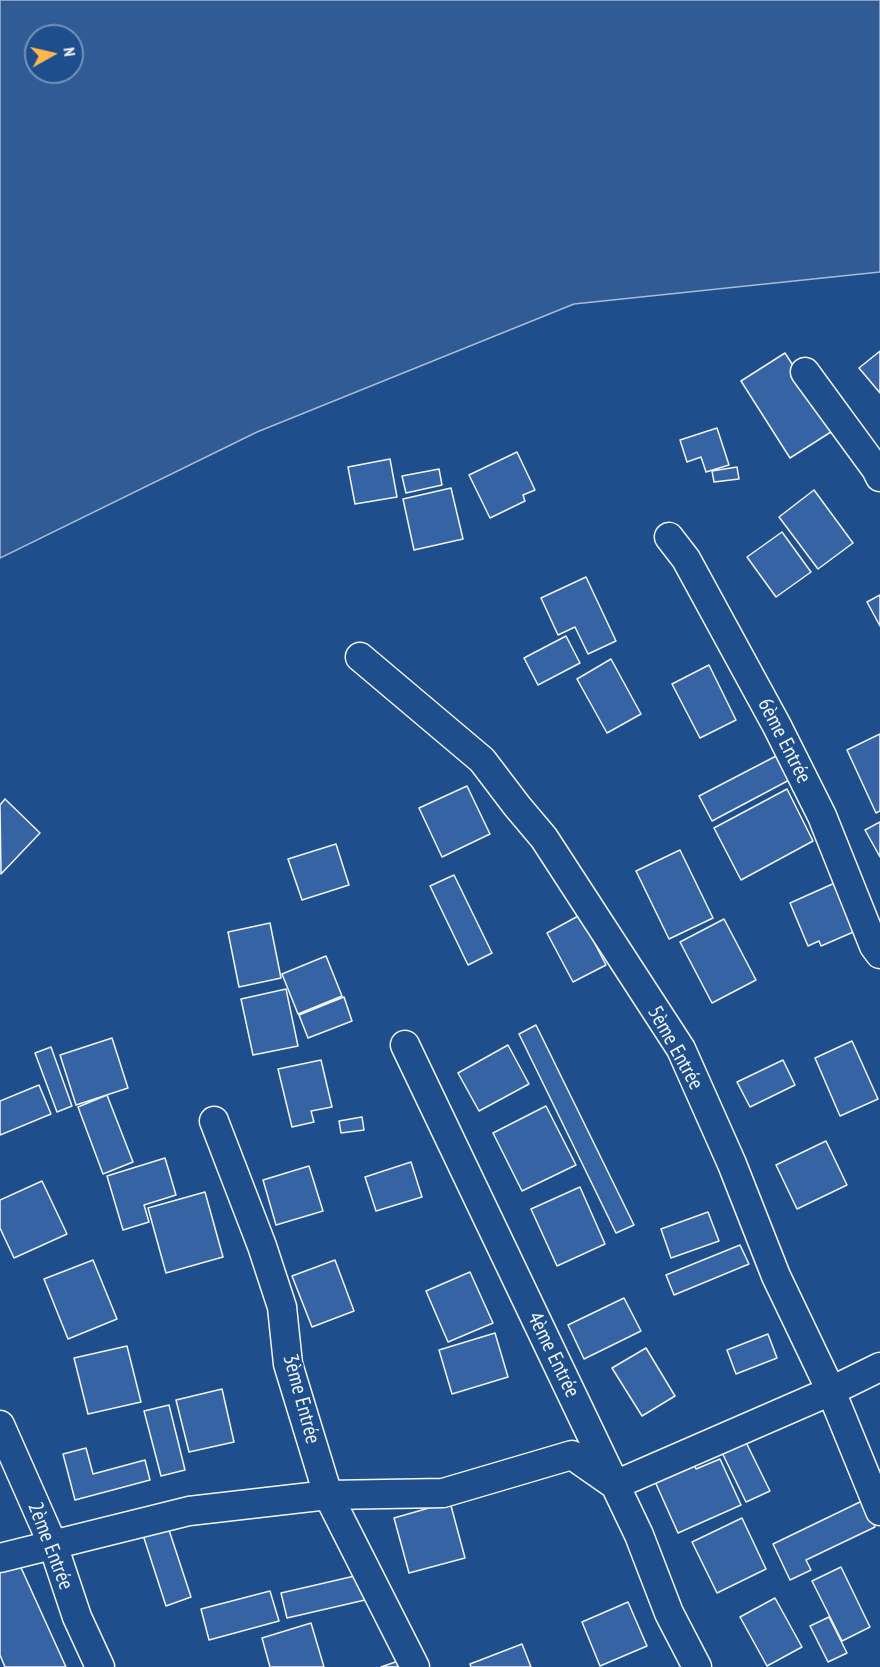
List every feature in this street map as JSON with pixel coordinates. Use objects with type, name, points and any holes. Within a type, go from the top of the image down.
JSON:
[{"type":"street","points":[[805,372],[880,477]]},
{"type":"street","name":"6ème Entrée","points":[[669,537],[686,559],[777,726],[822,816],[874,946],[880,954]]},
{"type":"street","name":"5ème Entrée","points":[[360,657],[482,760],[544,838],[681,1049],[732,1164],[776,1276],[831,1391],[880,1511]]},
{"type":"street","name":"4ème Entrée","points":[[405,1045],[639,1535],[669,1613],[697,1667]]},
{"type":"street","name":"3ème Entrée","points":[[214,1121],[262,1246],[282,1307],[288,1364],[328,1495],[415,1667]]},
{"type":"street","points":[[0,1558],[189,1511],[328,1495],[443,1493],[572,1455],[615,1485],[831,1391],[880,1367]]},
{"type":"street","name":"2ème Entrée","points":[[0,1425],[53,1545],[77,1617],[100,1667]]},
{"type":"shaded area","points":[[0,0],[880,0],[880,272],[574,304],[257,432],[0,558]]},
{"type":"building","points":[[880,351],[880,393],[859,368]]},
{"type":"building","points":[[785,353],[834,430],[790,458],[741,381]]},
{"type":"building","points":[[717,428],[729,465],[706,472],[701,457],[687,462],[680,440]]},
{"type":"building","points":[[517,452],[535,490],[523,495],[525,501],[490,518],[469,475]]},
{"type":"building","points":[[390,459],[397,497],[355,504],[348,467]]},
{"type":"building","points":[[737,467],[739,479],[714,482],[712,471]]},
{"type":"building","points":[[439,469],[442,485],[406,493],[402,476]]},
{"type":"building","points":[[451,488],[463,539],[414,550],[403,499]]},
{"type":"building","points":[[814,490],[853,543],[818,569],[779,517]]},
{"type":"building","points":[[782,532],[811,572],[776,597],[747,557]]},
{"type":"building","points":[[586,577],[616,641],[588,654],[575,627],[558,635],[541,598]]},
{"type":"building","points":[[880,595],[880,626],[867,602]]},
{"type":"building","points":[[566,636],[580,663],[538,685],[524,658]]},
{"type":"building","points":[[611,659],[641,714],[607,733],[577,679]]},
{"type":"building","points":[[709,665],[736,720],[700,738],[672,684]]},
{"type":"building","points":[[880,734],[880,811],[876,813],[847,750]]},
{"type":"building","points":[[780,754],[793,778],[712,821],[699,796]]},
{"type":"building","points":[[467,786],[490,834],[442,857],[419,808]]},
{"type":"building","points":[[787,789],[813,841],[741,880],[714,828]]},
{"type":"building","points":[[5,799],[40,833],[1,874],[0,805]]},
{"type":"building","points":[[880,822],[880,857],[865,830]]},
{"type":"building","points":[[336,844],[349,885],[302,900],[288,859]]},
{"type":"building","points":[[680,850],[713,918],[669,939],[636,871]]},
{"type":"building","points":[[454,875],[492,953],[468,965],[430,886]]},
{"type":"building","points":[[837,882],[858,930],[821,946],[819,941],[808,946],[790,903]]},
{"type":"building","points":[[580,915],[606,965],[573,982],[547,933]]},
{"type":"building","points":[[724,919],[756,980],[712,1003],[680,942]]},
{"type":"building","points":[[270,923],[281,978],[239,987],[228,932]]},
{"type":"building","points":[[326,956],[342,996],[298,1014],[282,974]]},
{"type":"building","points":[[286,989],[298,1046],[253,1055],[241,999]]},
{"type":"building","points":[[344,997],[352,1021],[308,1038],[299,1015]]},
{"type":"building","points":[[536,1025],[634,1225],[616,1233],[519,1034]]},
{"type":"building","points":[[112,1038],[128,1088],[76,1105],[60,1055]]},
{"type":"building","points":[[852,1041],[878,1099],[840,1116],[815,1058]]},
{"type":"building","points":[[508,1045],[529,1084],[479,1111],[458,1073]]},
{"type":"building","points":[[51,1047],[72,1106],[57,1112],[35,1053]]},
{"type":"building","points":[[321,1060],[332,1107],[311,1111],[314,1122],[292,1127],[278,1069]]},
{"type":"building","points":[[783,1060],[795,1085],[750,1107],[737,1082]]},
{"type":"building","points":[[39,1085],[51,1114],[0,1135],[0,1101]]},
{"type":"building","points":[[107,1095],[133,1162],[103,1174],[78,1107]]},
{"type":"building","points":[[546,1106],[576,1165],[522,1191],[493,1133]]},
{"type":"building","points":[[362,1117],[364,1130],[341,1133],[339,1121]]},
{"type":"building","points":[[826,1141],[847,1185],[797,1209],[776,1165]]},
{"type":"building","points":[[165,1158],[176,1195],[144,1205],[149,1222],[123,1230],[107,1176]]},
{"type":"building","points":[[411,1162],[422,1197],[376,1211],[365,1177]]},
{"type":"building","points":[[309,1166],[323,1211],[276,1225],[263,1180]]},
{"type":"building","points":[[42,1181],[67,1234],[14,1258],[0,1228],[0,1200]]},
{"type":"building","points":[[580,1187],[605,1244],[557,1266],[531,1209]]},
{"type":"building","points":[[205,1192],[223,1257],[166,1273],[148,1208]]},
{"type":"building","points":[[708,1212],[719,1241],[671,1258],[661,1229]]},
{"type":"building","points":[[740,1245],[749,1264],[674,1295],[666,1275]]},
{"type":"building","points":[[93,1260],[117,1319],[68,1339],[44,1279]]},
{"type":"building","points":[[335,1260],[354,1311],[312,1327],[292,1276]]},
{"type":"building","points":[[470,1272],[493,1323],[448,1342],[426,1291]]},
{"type":"building","points":[[624,1298],[641,1331],[584,1359],[568,1325]]},
{"type":"building","points":[[495,1333],[508,1377],[452,1394],[439,1350]]},
{"type":"building","points":[[768,1334],[777,1358],[736,1374],[727,1350]]},
{"type":"building","points":[[127,1346],[141,1402],[88,1414],[74,1358]]},
{"type":"building","points":[[646,1348],[675,1396],[642,1416],[612,1368]]},
{"type":"building","points":[[222,1389],[234,1442],[189,1452],[176,1400]]},
{"type":"building","points":[[169,1405],[185,1470],[161,1476],[144,1411]]},
{"type":"building","points":[[736,1422],[770,1491],[746,1502],[713,1434]]},
{"type":"building","points":[[86,1448],[93,1474],[145,1460],[150,1480],[75,1500],[63,1454]]},
{"type":"building","points":[[692,1459],[696,1469],[720,1459],[741,1505],[678,1533],[653,1477]]},
{"type":"building","points":[[862,1501],[875,1527],[806,1560],[811,1570],[790,1580],[773,1544]]},
{"type":"building","points":[[450,1502],[465,1558],[409,1573],[394,1518]]},
{"type":"building","points":[[742,1518],[766,1569],[717,1593],[692,1542]]},
{"type":"building","points":[[168,1527],[191,1597],[166,1606],[143,1535]]},
{"type":"building","points":[[18,1561],[66,1667],[5,1667],[0,1655],[0,1570]]},
{"type":"building","points":[[841,1567],[870,1627],[842,1641],[812,1581]]},
{"type":"building","points":[[359,1575],[365,1600],[287,1618],[281,1593]]},
{"type":"building","points":[[270,1591],[279,1621],[209,1640],[201,1609]]},
{"type":"building","points":[[775,1598],[802,1647],[767,1666],[740,1617]]},
{"type":"building","points":[[628,1602],[647,1646],[600,1666],[582,1622]]},
{"type":"building","points":[[829,1617],[847,1653],[828,1662],[810,1626]]},
{"type":"building","points":[[311,1623],[324,1667],[270,1667],[262,1638]]},
{"type":"building","points":[[522,1644],[531,1667],[471,1667],[470,1664]]},
{"type":"building","points":[[401,1660],[403,1667],[381,1667]]}]
